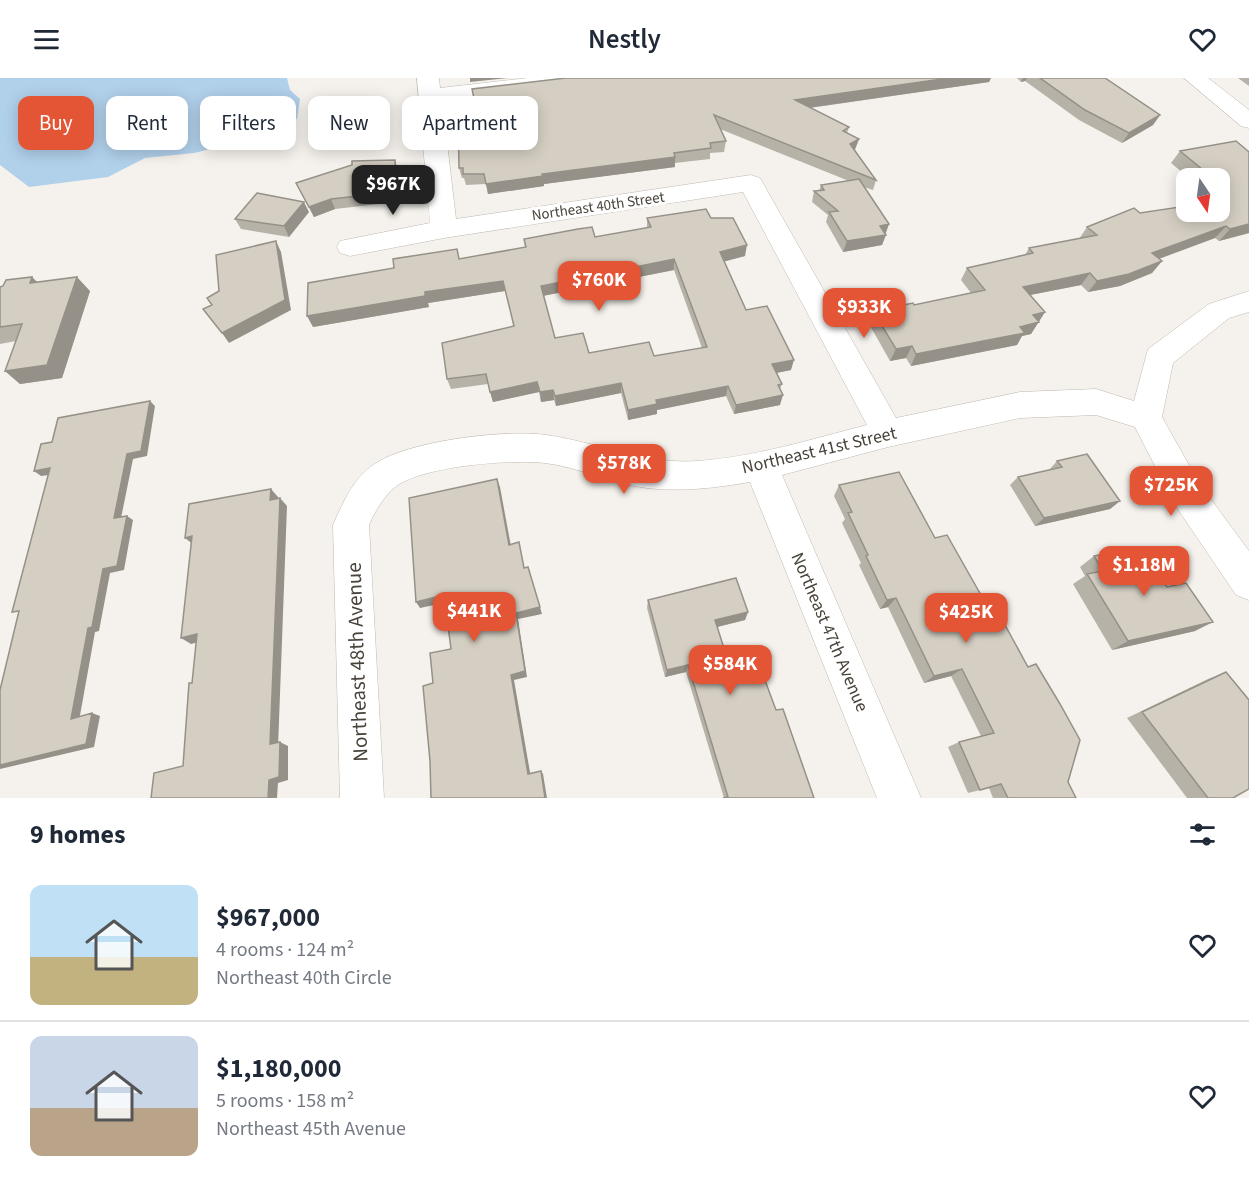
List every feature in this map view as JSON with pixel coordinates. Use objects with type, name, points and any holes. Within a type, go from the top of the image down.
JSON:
[{"type":"street","points":[[444,229],[429,87],[584,78]]},
{"type":"street","points":[[1195,78],[1249,121]]},
{"type":"street","name":"Northeast 40th Street","points":[[350,247],[444,229],[751,183],[888,433]]},
{"type":"street","points":[[1249,301],[1219,311],[1160,357],[1146,418],[1187,494],[1249,582]]},
{"type":"street","name":"Northeast 41st Street","points":[[351,525],[362,500],[385,475],[417,461],[497,448],[546,449],[595,462],[656,474],[698,476],[761,466],[888,433],[1020,405],[1095,402],[1146,418]]},
{"type":"street","name":"Northeast 47th Avenue","points":[[761,466],[899,798]]},
{"type":"street","name":"Northeast 48th Avenue","points":[[351,525],[362,798]]},
{"type":"water","points":[[0,78],[287,78],[290,90],[300,99],[296,119],[296,96],[200,96],[200,150],[206,150],[145,158],[108,177],[29,187],[0,165]]},
{"type":"building","points":[[566,78],[949,78],[795,100],[849,127],[843,131],[859,139],[850,144],[876,180],[714,115],[726,141],[710,143],[711,148],[674,153],[675,157],[542,174],[543,176],[486,184],[484,174],[463,174],[463,168],[459,168],[459,150],[538,150],[538,96],[473,96],[472,89]]},
{"type":"building","points":[[1040,78],[1105,78],[1160,115],[1129,133],[1085,110]]},
{"type":"building","points":[[1236,141],[1249,152],[1249,224],[1230,229],[1226,226],[1152,253],[1162,261],[1129,274],[1097,281],[1090,273],[1023,287],[1045,312],[1033,315],[1039,322],[1020,327],[1025,333],[916,354],[912,346],[896,349],[873,311],[985,290],[967,268],[1033,253],[1029,248],[1097,235],[1087,227],[1134,208],[1140,213],[1176,208],[1176,222],[1230,222],[1230,168],[1201,168],[1180,151]]},
{"type":"building","points":[[395,160],[395,186],[378,188],[376,194],[331,199],[309,207],[296,183],[352,165],[352,161]]},
{"type":"building","points":[[859,179],[889,224],[880,226],[886,235],[847,241],[829,212],[838,211],[814,191],[824,190],[821,185]]},
{"type":"building","points":[[257,193],[304,202],[284,226],[235,219]]},
{"type":"building","points":[[706,209],[711,218],[733,218],[747,245],[720,252],[746,310],[767,306],[794,360],[772,364],[782,384],[778,385],[783,395],[736,405],[728,386],[656,400],[657,404],[628,410],[621,383],[555,396],[553,390],[540,392],[537,382],[490,392],[486,374],[447,379],[442,343],[514,326],[503,281],[425,292],[425,296],[307,316],[308,283],[394,268],[393,259],[457,249],[459,259],[526,247],[524,239],[578,229],[592,227],[595,237],[651,227],[647,218]],"holes":[[[674,259],[707,347],[654,356],[649,342],[589,353],[583,333],[555,338],[541,286]]]},
{"type":"building","points":[[276,241],[285,300],[222,333],[203,309],[212,305],[207,298],[219,291],[216,255]]},
{"type":"building","points":[[32,277],[30,283],[77,277],[47,365],[5,371],[22,324],[0,327],[0,287],[6,280]]},
{"type":"building","points":[[150,401],[141,451],[127,454],[114,518],[127,516],[117,566],[103,569],[92,627],[88,628],[71,719],[92,713],[86,744],[0,765],[0,690],[19,611],[12,612],[50,468],[34,471],[41,444],[52,442],[58,418]]},
{"type":"building","points":[[1087,454],[1120,501],[1044,518],[1018,477],[1062,467],[1057,461]]},
{"type":"building","points":[[899,472],[935,538],[947,535],[994,618],[1000,616],[1028,667],[1036,664],[1080,740],[1068,782],[1076,798],[1008,798],[1001,784],[980,790],[959,742],[994,733],[962,669],[934,676],[896,598],[887,600],[848,513],[852,512],[839,485]]},
{"type":"building","points":[[497,479],[509,545],[519,542],[524,568],[528,567],[540,607],[516,613],[525,671],[511,675],[528,774],[541,771],[545,798],[431,798],[423,686],[433,683],[430,653],[451,649],[444,595],[416,602],[409,498]]},
{"type":"building","points":[[271,489],[270,500],[280,498],[270,744],[280,742],[279,777],[269,780],[268,798],[151,798],[154,773],[183,766],[189,683],[192,683],[197,634],[181,638],[192,536],[185,538],[189,504]]},
{"type":"building","points":[[1139,547],[1167,587],[1186,583],[1213,622],[1128,641],[1087,574],[1103,571],[1094,556]]},
{"type":"building","points":[[736,578],[748,612],[715,620],[735,683],[763,675],[776,710],[783,709],[814,798],[723,798],[728,797],[688,665],[667,670],[648,600]]},
{"type":"building","points":[[1226,672],[1249,700],[1249,789],[1233,798],[1208,798],[1142,712]]}]
